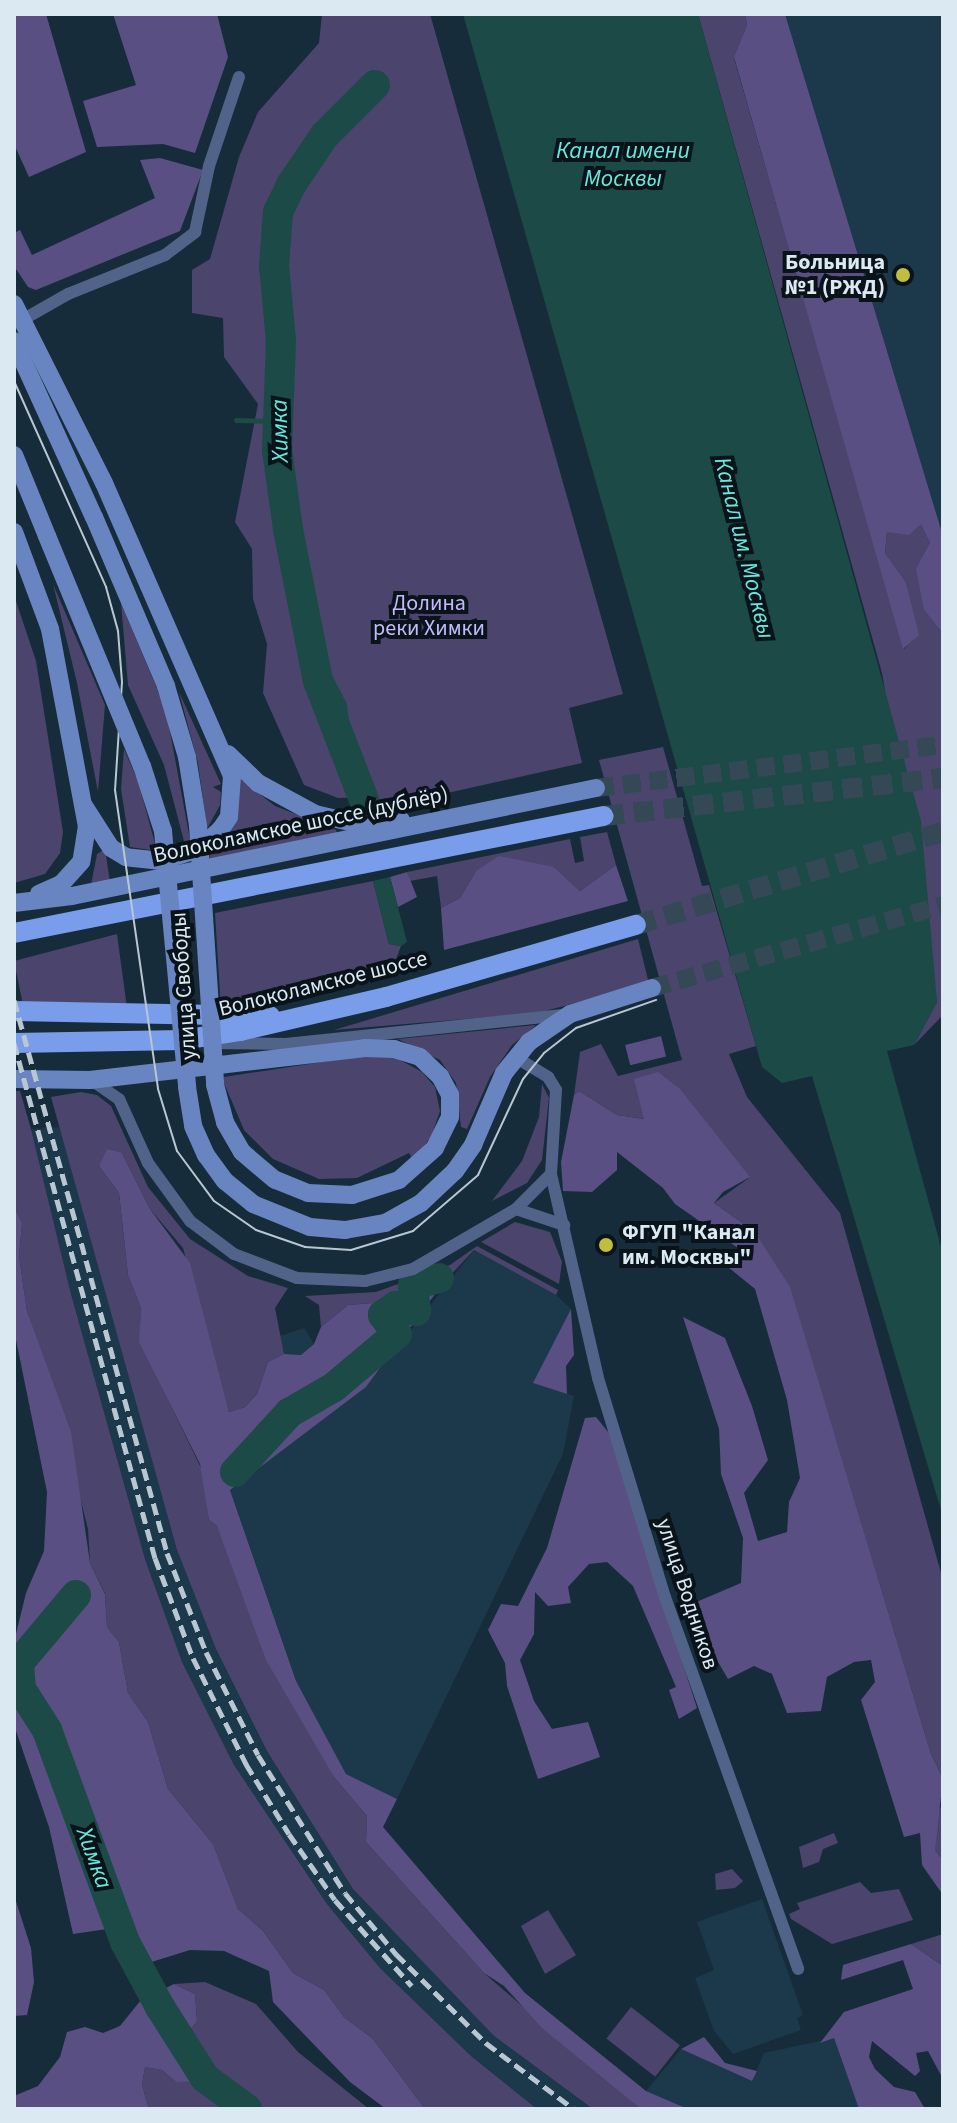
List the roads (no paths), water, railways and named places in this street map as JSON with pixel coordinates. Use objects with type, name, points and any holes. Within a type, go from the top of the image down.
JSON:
[{"type":"main road","points":[[19,311],[224,748],[232,776],[229,817],[212,841],[183,856],[162,861],[126,857],[99,835],[84,806]]},
{"type":"main road","name":"улица Свободы","points":[[14,341],[161,672],[187,757],[198,826],[215,1084],[225,1122],[242,1152],[275,1180],[308,1193],[352,1195],[399,1180],[421,1165],[447,1130],[450,1095],[440,1076],[420,1057],[394,1049],[243,1062],[90,1080]]},
{"type":"main road","name":"улица Свободы","points":[[14,455],[142,766],[163,831],[193,1126],[225,1181],[278,1216],[345,1230],[385,1223],[440,1188],[473,1145],[495,1088],[515,1057],[544,1029],[570,1014],[652,988]]},
{"type":"main road","points":[[14,532],[50,629],[84,806],[86,843],[72,874],[51,891],[14,903]]},
{"type":"main road","points":[[224,748],[258,783],[315,814],[353,823],[457,817]]},
{"type":"main road","name":"Волоколамское шоссе (дублёр)","points":[[14,903],[72,896],[596,788]]},
{"type":"main road","points":[[14,933],[604,816]]},
{"type":"main road","name":"Волоколамское шоссе","points":[[14,1043],[182,1040],[314,1015],[636,925]]},
{"type":"main road","points":[[14,1011],[314,1015]]},
{"type":"main road","points":[[14,1079],[90,1080]]},
{"type":"street","points":[[19,311],[165,255],[189,238],[239,77]]},
{"type":"street","points":[[182,1040],[286,1044],[570,1014]]},
{"type":"street","name":"улица Водников","points":[[515,1057],[548,1077],[556,1090],[551,1174],[598,1378],[665,1597],[798,1969]]},
{"type":"street","points":[[90,1080],[109,1087],[119,1099],[166,1195],[190,1221],[223,1247],[264,1269],[327,1282],[389,1275],[436,1258],[516,1209],[551,1174]]},
{"type":"street","points":[[516,1209],[564,1225]]},
{"type":"water","points":[[463,14],[698,14],[921,821],[937,1002],[914,1045],[887,1051],[943,1254],[943,1517],[812,1076],[782,1083],[762,1067]]},
{"type":"water","points":[[323,658],[347,704],[352,755],[346,758],[324,726],[304,664]]},
{"type":"water","points":[[390,877],[407,942],[401,946],[389,944],[373,881]]},
{"type":"waterway","name":"Химка","points":[[364,800],[318,681],[288,529],[277,450],[281,341],[274,266],[278,212],[291,185],[324,136],[375,85]]},
{"type":"waterway","points":[[236,420],[276,421]]},
{"type":"waterway","name":"Химка","points":[[235,1472],[289,1413],[334,1387],[397,1334],[383,1315],[396,1306],[416,1311],[413,1285],[439,1278]]},
{"type":"waterway","name":"Химка","points":[[76,1595],[19,1663],[21,1689],[47,1730],[125,1942],[160,2007],[205,2078],[247,2109]]},
{"type":"tunnel","points":[[596,788],[943,745]]},
{"type":"tunnel","points":[[604,816],[943,778]]},
{"type":"tunnel","points":[[636,925],[943,832]]},
{"type":"tunnel","points":[[652,988],[943,905]]},
{"type":"tram line","points":[[14,381],[106,587],[118,631],[122,682],[115,790],[158,1089],[177,1151],[214,1201],[256,1230],[305,1247],[351,1250],[413,1231],[478,1175],[523,1079],[544,1053],[576,1028],[656,1000]]},
{"type":"railway","points":[[14,1000],[167,1553],[206,1652],[258,1755],[345,1893],[396,1954],[486,2043],[574,2109]]},
{"type":"railway","points":[[14,1043],[155,1558],[193,1658],[246,1764],[289,1834],[335,1900],[412,1986]]},
{"type":"place","name":"Больница №1 (РЖД)","points":[[903,275]]},
{"type":"place","name":"ФГУП \"Канал им. Москвы\"","points":[[606,1245]]},
{"type":"water label","name":"Канал имени Москвы","points":[[623,165]]},
{"type":"water label","name":"Канал им. Москвы","points":[[744,548]]},
{"type":"park label","name":"Долина реки Химки","points":[[429,616]]}]
